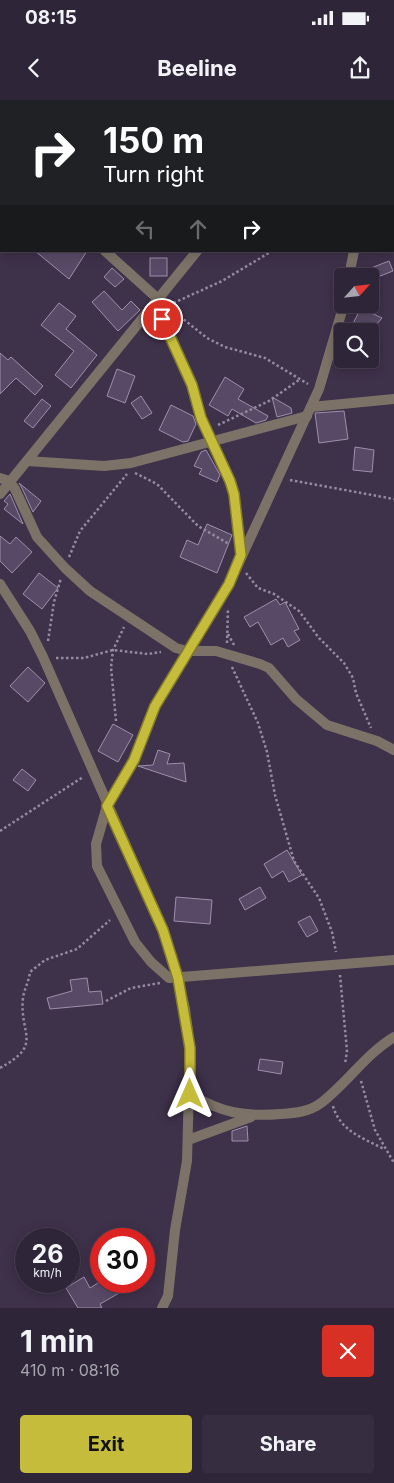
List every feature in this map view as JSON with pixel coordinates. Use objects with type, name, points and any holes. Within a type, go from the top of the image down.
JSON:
[{"type":"street","points":[[106,252],[158,304],[192,385],[206,430],[234,494],[240,555]]},
{"type":"street","points":[[0,494],[4,480],[27,461],[158,304],[195,252]]},
{"type":"street","points":[[351,268],[354,252]]},
{"type":"street","points":[[341,313],[319,389],[309,412],[240,555],[229,584],[155,706],[134,760],[107,806],[96,844],[96,856],[97,866],[135,942],[151,962],[174,978],[394,960]]},
{"type":"street","points":[[27,461],[104,466],[131,463],[212,442],[309,412],[394,399]]},
{"type":"street","points":[[4,480],[19,496],[37,537],[65,568],[90,591],[176,648],[187,651],[226,653],[268,668],[296,699],[327,725],[377,741],[394,750]]},
{"type":"street","points":[[0,584],[30,631],[44,658],[107,806],[163,930],[190,1048],[187,1161],[175,1230],[168,1296],[162,1308]]},
{"type":"street","points":[[188,1140],[252,1117],[304,1111],[319,1104],[357,1067],[394,1036]]},
{"type":"street","points":[[190,1094],[210,1106],[252,1117]]},
{"type":"path","points":[[158,304],[222,281],[270,252]]},
{"type":"path","points":[[158,304],[207,338],[225,347],[265,358],[299,380],[319,389]]},
{"type":"path","points":[[206,430],[269,402],[299,380]]},
{"type":"path","points":[[176,648],[148,654],[114,650],[84,658],[66,656],[44,658],[51,630],[57,590],[80,531],[130,471],[165,490],[185,515],[240,555],[258,588],[274,594],[299,611],[319,638],[344,662],[353,678],[356,693],[377,741]]},
{"type":"path","points":[[277,477],[394,499]]},
{"type":"path","points":[[228,606],[226,653],[258,722],[267,752],[275,795],[294,861],[319,898],[332,932],[340,963],[347,1050],[339,1085]]},
{"type":"path","points":[[116,721],[111,667],[114,650],[122,633],[127,614]]},
{"type":"path","points":[[0,831],[93,771]]},
{"type":"path","points":[[0,1068],[18,1058],[24,1051],[26,1029],[23,1000],[29,986],[30,972],[45,960],[77,949],[108,924],[112,914],[113,896]]},
{"type":"path","points":[[106,1001],[132,988],[156,985],[174,978]]},
{"type":"path","points":[[357,1067],[375,1130],[394,1163]]},
{"type":"path","points":[[330,1095],[339,1122],[349,1130],[385,1150]]},
{"type":"building","points":[[36,252],[86,252],[69,279]]},
{"type":"building","points":[[150,258],[167,258],[167,276],[150,276]]},
{"type":"building","points":[[389,261],[393,271],[379,276],[379,268],[371,268]]},
{"type":"building","points":[[112,268],[124,279],[115,287],[104,277]]},
{"type":"building","points":[[104,291],[122,310],[131,301],[140,310],[118,331],[92,302]]},
{"type":"building","points":[[59,303],[76,316],[66,329],[97,355],[71,388],[55,375],[74,351],[41,325]]},
{"type":"building","points":[[358,313],[372,313],[382,318],[378,323],[353,323]]},
{"type":"building","points":[[152,317],[161,333],[159,335],[147,323]]},
{"type":"building","points":[[0,353],[8,360],[11,357],[43,386],[35,395],[16,378],[0,394]]},
{"type":"building","points":[[117,369],[135,376],[125,403],[107,396]]},
{"type":"building","points":[[225,377],[244,389],[238,399],[268,416],[266,420],[256,423],[232,409],[228,416],[209,405]]},
{"type":"building","points":[[141,396],[152,413],[142,419],[131,403]]},
{"type":"building","points":[[272,397],[291,408],[292,413],[277,417]]},
{"type":"building","points":[[42,399],[51,406],[33,428],[24,421]]},
{"type":"building","points":[[171,405],[193,416],[196,424],[188,441],[183,442],[159,430]]},
{"type":"building","points":[[344,411],[348,439],[319,443],[315,413]]},
{"type":"building","points":[[355,447],[374,450],[372,472],[353,470]]},
{"type":"building","points":[[206,450],[220,475],[217,482],[199,474],[202,469],[194,466],[201,452]]},
{"type":"building","points":[[19,483],[41,501],[33,512],[21,486]]},
{"type":"building","points":[[10,494],[23,524],[4,509],[8,504],[4,501]]},
{"type":"building","points":[[207,524],[232,535],[217,573],[180,557],[187,540],[198,545]]},
{"type":"building","points":[[0,536],[10,544],[16,537],[32,552],[12,573],[0,561]]},
{"type":"building","points":[[39,573],[58,588],[42,609],[23,594]]},
{"type":"building","points":[[276,599],[280,605],[285,602],[299,629],[294,631],[300,640],[288,647],[283,638],[271,645],[258,622],[250,627],[244,617]]},
{"type":"building","points":[[28,667],[45,683],[28,702],[10,686]]},
{"type":"building","points":[[113,724],[133,735],[118,762],[98,751]]},
{"type":"building","points":[[158,750],[170,754],[167,764],[184,763],[186,782],[138,766],[153,765]]},
{"type":"building","points":[[22,769],[36,780],[28,791],[13,780]]},
{"type":"building","points":[[287,850],[302,875],[289,882],[283,871],[272,878],[264,864]]},
{"type":"building","points":[[260,887],[266,898],[245,910],[239,899]]},
{"type":"building","points":[[176,897],[212,900],[210,924],[174,921]]},
{"type":"building","points":[[310,916],[318,931],[307,937],[298,922]]},
{"type":"building","points":[[87,978],[89,992],[101,991],[103,1004],[50,1009],[47,998],[72,991],[70,980]]},
{"type":"building","points":[[260,1059],[283,1062],[281,1074],[258,1070]]},
{"type":"building","points":[[247,1126],[248,1141],[232,1141],[232,1131]]},
{"type":"building","points":[[84,1277],[90,1288],[90,1293],[119,1293],[100,1304],[102,1308],[78,1308],[69,1293],[80,1293],[80,1279]]},
{"type":"route","points":[[162,319],[192,385],[201,418],[230,481],[234,494],[241,555],[229,584],[155,706],[134,760],[107,806],[163,930],[178,978],[185,1008],[190,1048],[190,1094]]}]
